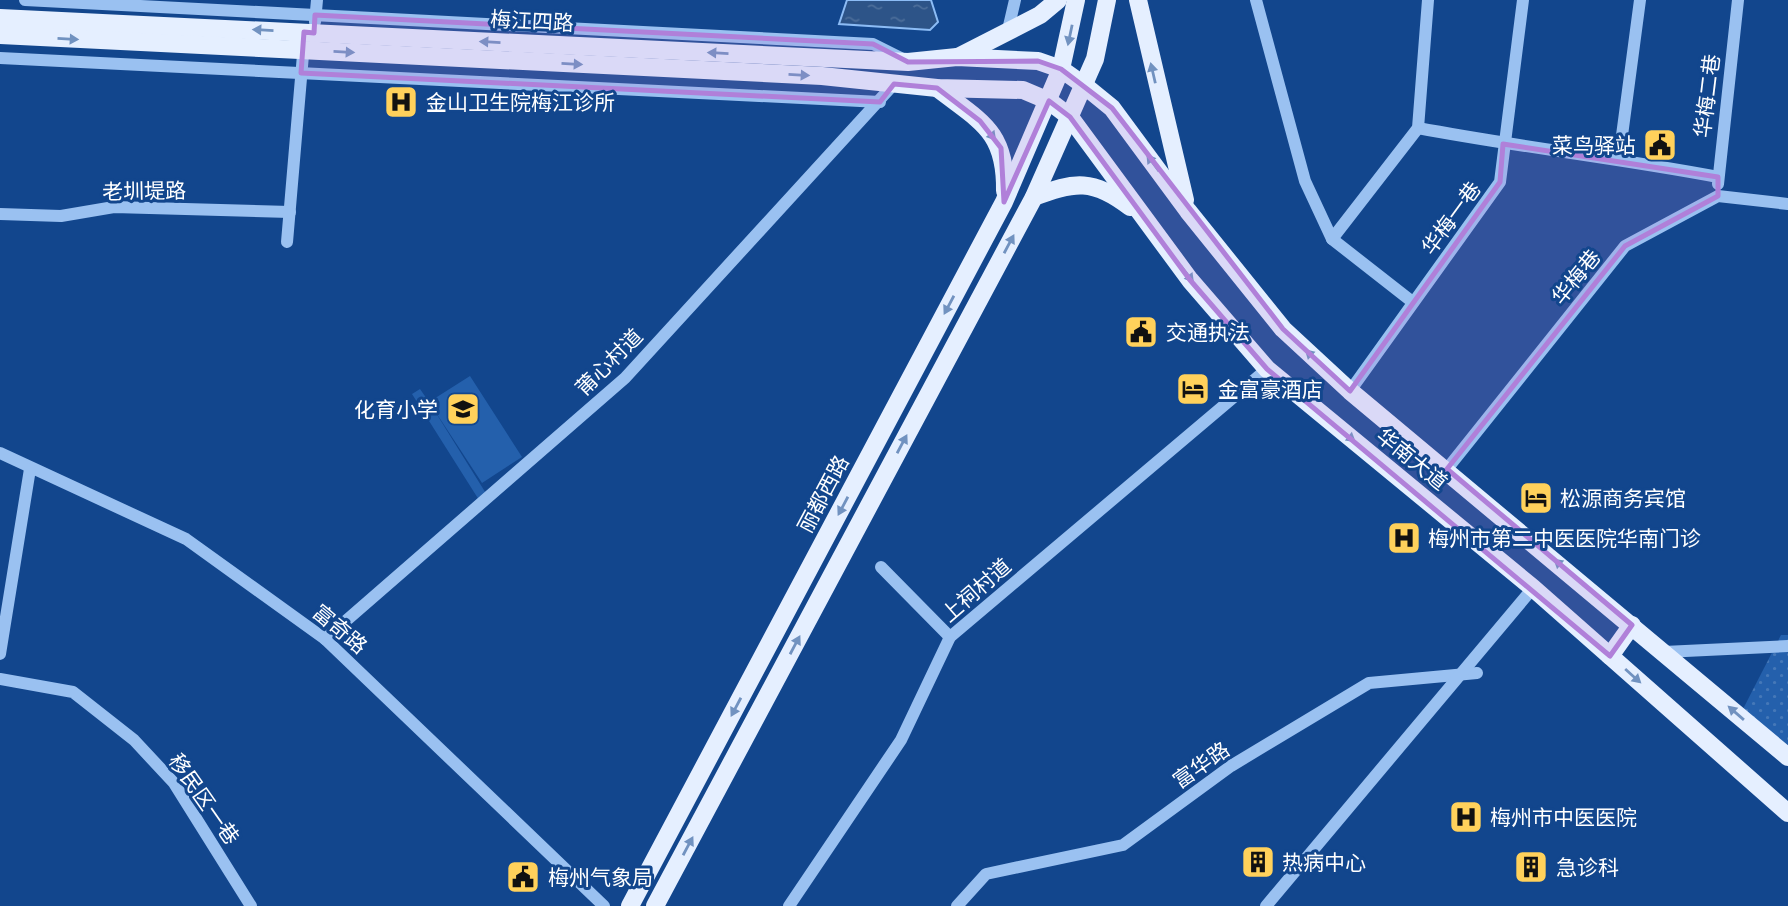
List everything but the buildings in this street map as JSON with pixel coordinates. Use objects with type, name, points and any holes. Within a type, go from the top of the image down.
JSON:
[{"type":"main road","points":[[957,57],[1040,15],[1058,0]]},
{"type":"main road","name":"丽都西路","points":[[630,906],[1004,202],[1061,69],[1076,0]]},
{"type":"main road","points":[[656,906],[1034,197],[1085,86],[1095,59],[1107,0]]},
{"type":"main road","points":[[1138,0],[1188,211]]},
{"type":"main road","name":"梅江四路","points":[[0,18],[908,62],[957,57],[1038,61],[1061,69]]},
{"type":"main road","name":"梅江四路","points":[[0,35],[822,76],[937,88],[1023,90],[1049,101]]},
{"type":"main road","name":"华南大道","points":[[1061,69],[1112,108],[1188,211],[1283,329],[1350,391],[1447,469],[1788,757]]},
{"type":"main road","points":[[937,88],[980,121],[1001,148],[1005,167],[1004,202]]},
{"type":"main road","name":"华南大道","points":[[1049,101],[1070,117],[1190,280],[1267,369],[1533,588],[1788,813]]},
{"type":"main road","points":[[1034,197],[1076,183],[1109,193],[1146,220]]},
{"type":"main road","points":[[1610,656],[1632,625]]},
{"type":"street","points":[[25,0],[873,44],[908,62]]},
{"type":"street","points":[[110,23],[111,0]]},
{"type":"street","points":[[287,242],[309,33],[317,0]]},
{"type":"street","points":[[1008,30],[1015,0]]},
{"type":"street","points":[[1256,0],[1305,181],[1332,239],[1410,300]]},
{"type":"street","points":[[1332,239],[1418,128],[1428,0]]},
{"type":"street","name":"华梅一巷","points":[[1350,391],[1500,182],[1523,0]]},
{"type":"street","points":[[1619,158],[1640,0]]},
{"type":"street","name":"华梅二巷","points":[[1718,196],[1738,0]]},
{"type":"street","points":[[0,58],[880,102]]},
{"type":"street","name":"莆心村道","points":[[325,639],[625,378],[894,84]]},
{"type":"street","points":[[1418,128],[1503,144],[1619,158],[1718,177]]},
{"type":"street","points":[[1718,196],[1788,204]]},
{"type":"street","name":"华梅巷","points":[[1447,469],[1625,246],[1718,196]]},
{"type":"street","name":"老圳堤路","points":[[0,214],[61,216],[114,207],[290,212]]},
{"type":"street","name":"上祠村道","points":[[789,906],[901,740],[950,637],[1267,369]]},
{"type":"street","name":"富奇路","points":[[0,453],[186,539],[325,639],[604,906]]},
{"type":"street","points":[[0,654],[30,469]]},
{"type":"street","points":[[881,567],[950,637]]},
{"type":"street","points":[[1266,906],[1533,588]]},
{"type":"street","points":[[1664,652],[1788,646]]},
{"type":"street","name":"富华路","points":[[957,906],[986,874],[1123,845],[1231,766],[1369,683],[1476,673]]},
{"type":"street","name":"移民区一巷","points":[[0,679],[73,692],[134,740],[174,783],[251,906]]},
{"type":"highlighted area","points":[[315,15],[873,44],[908,62],[1038,61],[1061,69],[1112,108],[1283,329],[1350,391],[1500,182],[1503,144],[1718,177],[1718,196],[1625,246],[1447,469],[1632,625],[1610,656],[1267,369],[1190,280],[1070,117],[1049,101],[1004,202],[1001,148],[980,121],[937,88],[894,84],[880,102],[301,73],[304,32],[314,33]]},
{"type":"shaded area","points":[[470,376],[522,457],[482,483],[431,405],[487,495],[479,500],[412,394],[420,389],[429,402]]},
{"type":"shaded area","points":[[1781,635],[1788,635],[1788,747],[1742,711]]},
{"type":"water","points":[[847,0],[931,0],[938,22],[930,30],[839,24]]},
{"type":"place","name":"金山卫生院梅江诊所","points":[[401,102]]},
{"type":"place","name":"菜鸟驿站","points":[[1660,145]]},
{"type":"place","name":"交通执法","points":[[1141,332]]},
{"type":"place","name":"金富豪酒店","points":[[1193,389]]},
{"type":"place","name":"化育小学","points":[[463,409]]},
{"type":"place","name":"松源商务宾馆","points":[[1536,498]]},
{"type":"place","name":"梅州市第二中医医院华南门诊","points":[[1404,538]]},
{"type":"place","name":"梅州市中医医院","points":[[1466,817]]},
{"type":"place","name":"热病中心","points":[[1258,862]]},
{"type":"place","name":"急诊科","points":[[1531,867]]},
{"type":"place","name":"梅州气象局","points":[[523,877]]}]
